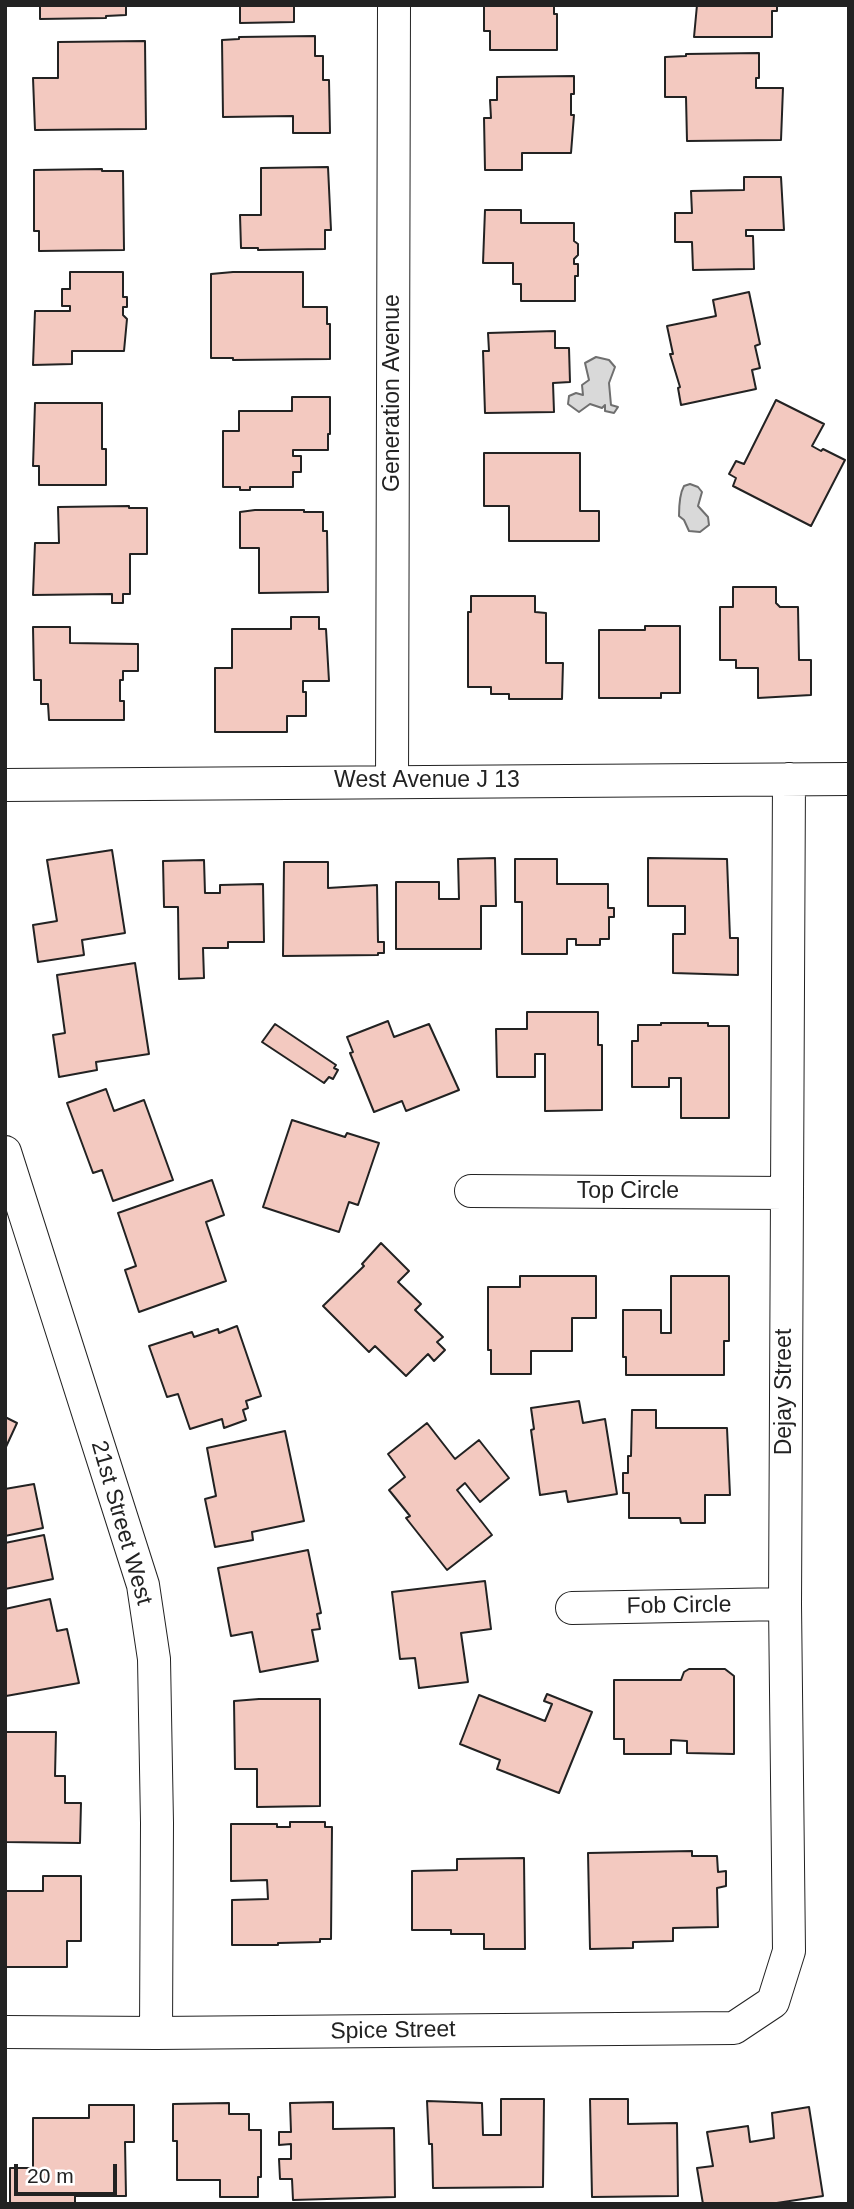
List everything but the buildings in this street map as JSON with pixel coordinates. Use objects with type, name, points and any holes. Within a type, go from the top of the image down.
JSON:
[{"type":"street","name":"Generation Avenue","points":[[392,782],[394,5]]},
{"type":"street","name":"Dejay Street","points":[[773,2002],[789,1951],[785,1604],[785,1193],[789,779]]},
{"type":"street","name":"West Avenue J 13","points":[[5,785],[849,779]]},
{"type":"street","name":"21st Street West","points":[[5,1152],[143,1585],[154,1659],[157,1823],[156,2033]]},
{"type":"street","name":"Top Circle","points":[[471,1191],[785,1193]]},
{"type":"street","name":"Fob Circle","points":[[572,1608],[785,1604]]},
{"type":"street","name":"Spice Street","points":[[5,2032],[734,2028],[773,2002]]},
{"type":"shaded area","points":[[596,357],[609,360],[615,367],[609,383],[611,405],[618,407],[614,413],[605,411],[605,405],[602,408],[590,404],[579,412],[568,404],[569,396],[576,393],[583,395],[582,385],[589,380],[585,363]]},
{"type":"shaded area","points":[[690,484],[702,492],[698,506],[708,517],[709,525],[700,532],[689,531],[679,516],[684,486]]}]
